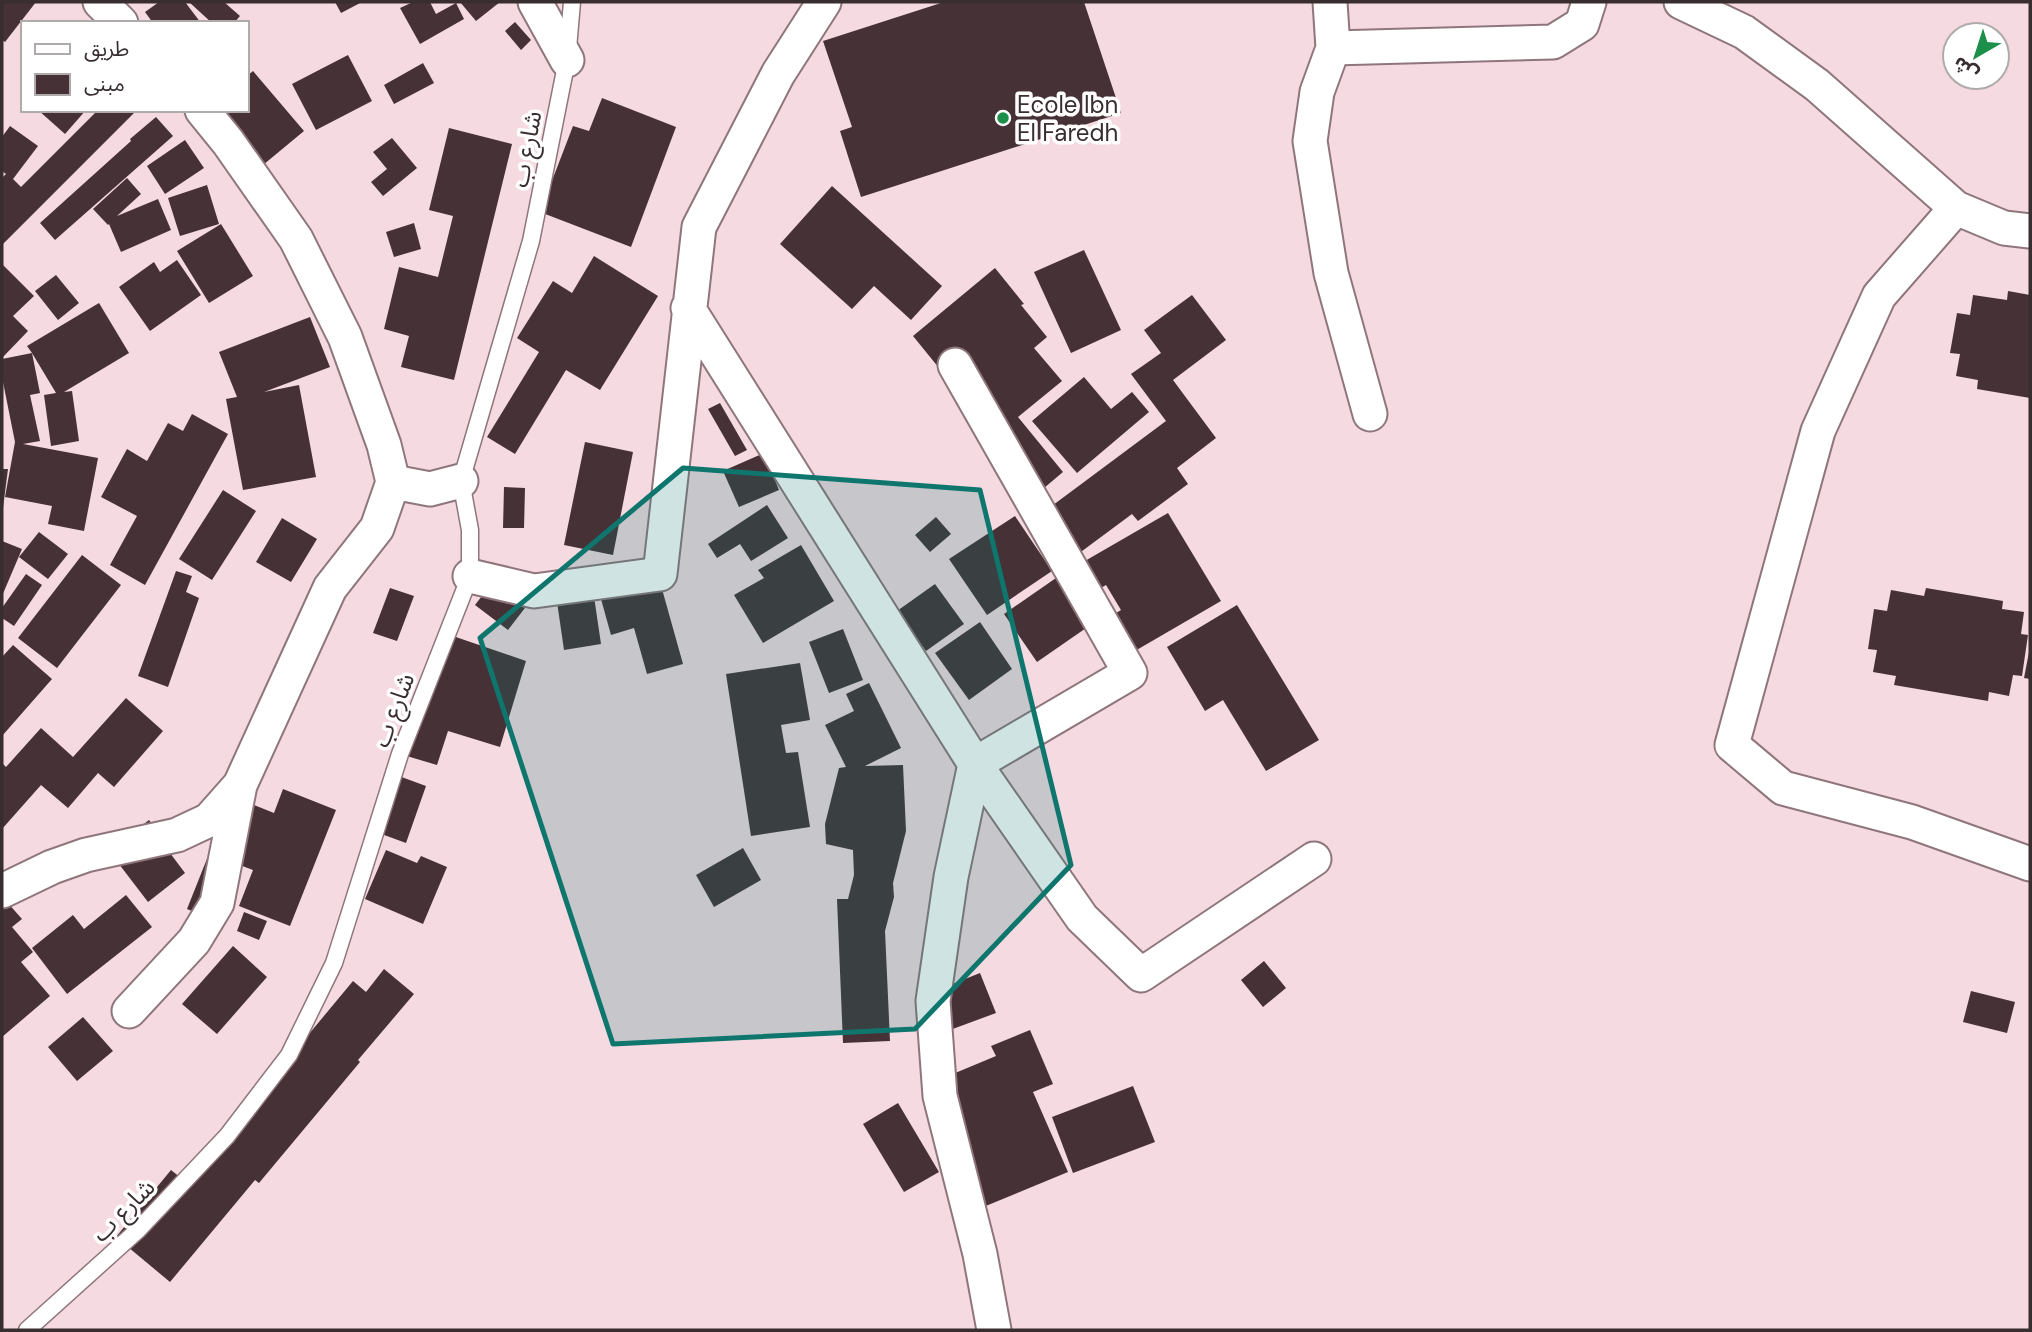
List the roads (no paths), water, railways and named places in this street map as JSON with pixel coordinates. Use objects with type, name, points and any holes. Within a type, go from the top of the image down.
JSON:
[{"type":"street","points":[[100,2],[119,21]]},
{"type":"street","points":[[535,2],[567,60]]},
{"type":"street","points":[[470,576],[534,591],[660,574],[699,227],[778,74],[824,2]]},
{"type":"street","points":[[1331,2],[1333,48],[1317,92],[1310,141],[1331,273],[1370,414]]},
{"type":"street","points":[[1333,48],[1553,42],[1582,24],[1589,2]]},
{"type":"street","points":[[1681,2],[1744,32],[1817,85],[1956,208],[2004,228],[2030,231]]},
{"type":"street","points":[[129,1011],[194,941],[217,903],[240,785],[330,588],[377,528],[393,482],[384,445],[345,337],[296,239],[204,112]]},
{"type":"street","points":[[1956,208],[1879,296],[1818,431],[1732,745],[1783,788],[1912,822],[2030,864]]},
{"type":"street","points":[[688,308],[975,764],[1082,918],[1140,975],[1314,859]]},
{"type":"street","points":[[955,365],[1130,673],[975,764],[951,877],[933,1001],[940,1096],[980,1254],[995,1329]]},
{"type":"street","points":[[393,482],[430,489],[461,481]]},
{"type":"street","points":[[2,891],[52,867],[86,855],[177,835],[209,820],[240,785]]},
{"type":"lane","name":"شارع ب","points":[[27,1330],[138,1230],[227,1136],[289,1055],[334,963],[400,754],[470,576],[470,530],[461,481],[531,241],[567,60],[572,2]]},
{"type":"place","name":"Ecole Ibn El Faredh","points":[[1003,118]]}]
